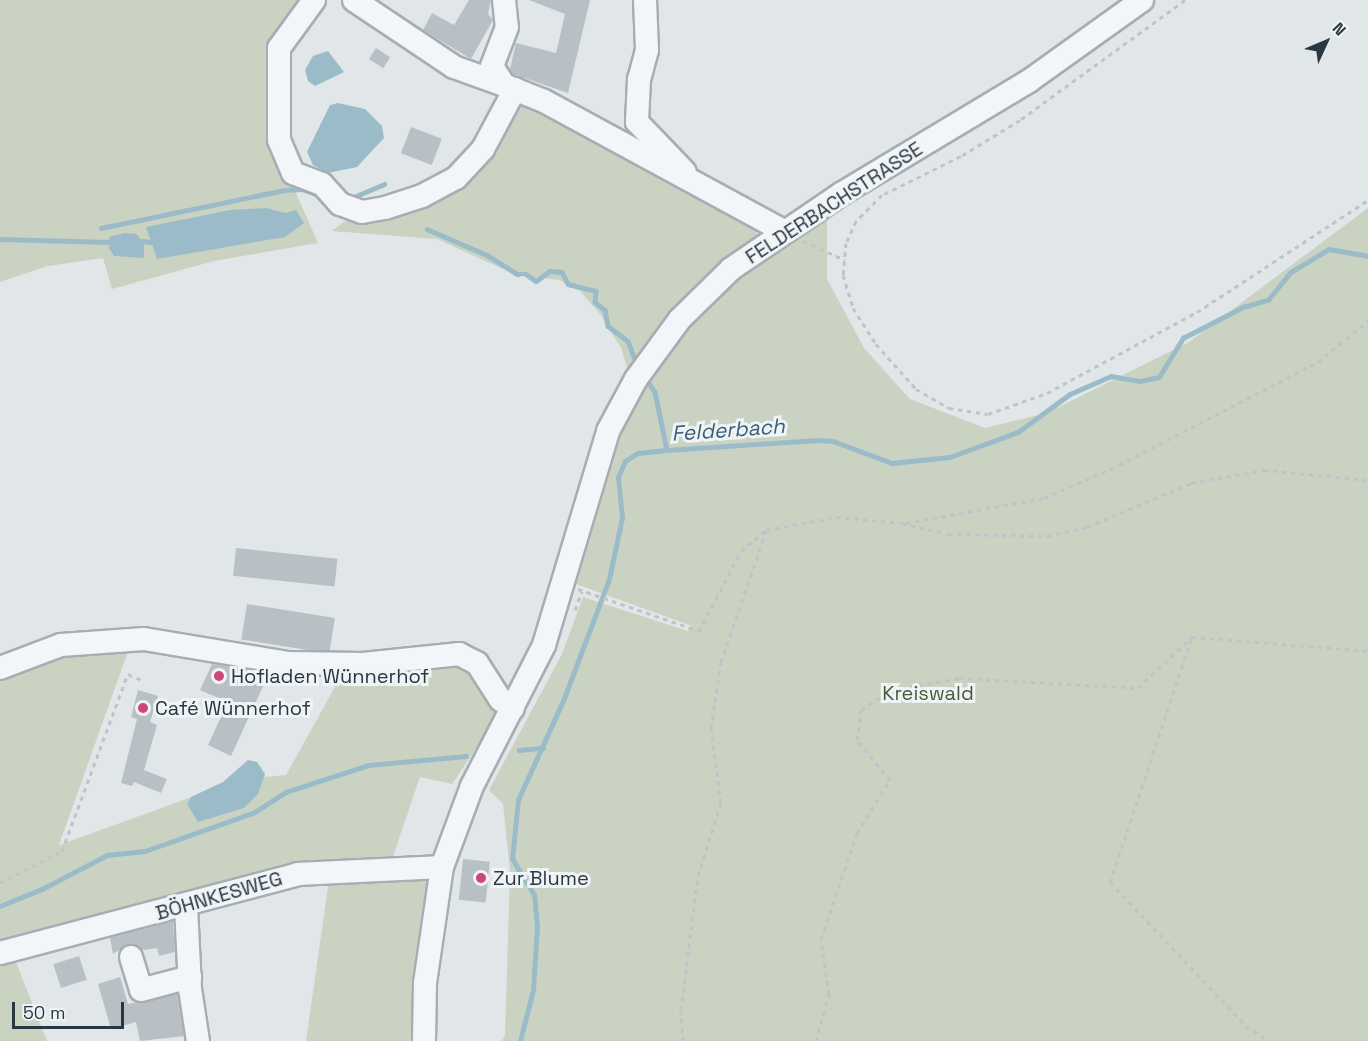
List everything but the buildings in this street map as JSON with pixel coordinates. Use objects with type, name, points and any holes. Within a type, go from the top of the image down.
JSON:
[{"type":"street","points":[[314,0],[279,48],[279,140],[293,173],[322,184],[340,204],[362,212],[385,208],[422,196],[456,178],[483,149],[510,87]]},
{"type":"street","points":[[354,0],[454,67],[510,87],[553,106],[705,191],[783,231]]},
{"type":"street","points":[[504,0],[507,27],[492,66],[510,87]]},
{"type":"street","points":[[645,0],[647,50],[639,79],[637,123],[705,191]]},
{"type":"street","name":"FELDERBACHSTRASSE","points":[[424,1041],[428,953],[442,867],[472,786],[513,709],[547,635],[608,431],[636,379],[680,319],[731,269],[783,231],[1029,81],[1143,0]]},
{"type":"street","points":[[0,668],[61,645],[158,642],[287,663],[363,664],[459,654],[477,663],[500,699],[513,709]]},
{"type":"street","name":"BÖHNKESWEG","points":[[0,953],[186,906],[298,874],[442,867]]},
{"type":"street","points":[[186,906],[190,977],[198,1041]]},
{"type":"street","points":[[131,957],[141,990],[190,977]]},
{"type":"path","points":[[1185,0],[1020,120],[961,156],[882,195],[856,220],[846,243],[843,275],[853,309],[876,344],[916,388],[949,408],[988,414],[1047,393],[1134,348],[1216,301],[1368,200]]},
{"type":"path","points":[[783,231],[845,260]]},
{"type":"path","points":[[902,524],[1044,498],[1119,465],[1318,362],[1368,321]]},
{"type":"path","points":[[588,593],[699,631],[741,551],[766,530],[836,518],[902,524],[948,534],[1047,536],[1087,527],[1191,483],[1264,470],[1368,480]]},
{"type":"path","points":[[683,1041],[681,1010],[698,876],[721,803],[711,728],[721,662],[766,530]]},
{"type":"path","points":[[1192,637],[1110,882],[1246,1026],[1268,1041]]},
{"type":"path","points":[[816,1041],[829,994],[821,939],[857,833],[890,780],[857,740],[861,710],[892,690],[959,678],[1138,688],[1192,637],[1368,651]]},
{"type":"path","points":[[0,883],[62,851],[128,674],[144,681]]},
{"type":"green space","points":[[0,0],[305,0],[272,49],[291,182],[318,243],[214,261],[112,289],[103,258],[48,266],[0,282]]},
{"type":"green space","points":[[518,98],[756,226],[757,236],[628,371],[621,348],[600,314],[580,291],[560,280],[518,276],[437,239],[332,231],[349,218],[418,204]]},
{"type":"green space","name":"Kreiswald","points":[[847,198],[827,221],[827,279],[864,348],[910,399],[985,428],[1047,413],[1189,342],[1368,208],[1368,1041],[502,1041],[505,1035],[510,871],[503,804],[489,790],[562,654],[583,597],[688,631],[692,626],[573,583],[611,438],[688,324],[734,278]]},
{"type":"green space","points":[[131,643],[59,845],[242,779],[286,775],[345,669],[461,658],[501,712],[452,784],[420,777],[390,865],[0,947],[0,672],[30,658]]},
{"type":"green space","points":[[429,875],[415,1041],[306,1041],[329,880]]},
{"type":"green space","points":[[12,952],[47,1041],[0,1041],[0,955]]},
{"type":"water","points":[[328,51],[344,72],[315,86],[308,81],[305,70],[313,56]]},
{"type":"water","points":[[338,103],[365,109],[382,126],[384,138],[357,167],[328,173],[313,165],[307,152],[330,105]]},
{"type":"water","points":[[266,208],[286,213],[296,210],[304,223],[285,237],[157,259],[146,227],[230,210]]},
{"type":"water","points":[[124,233],[137,234],[144,245],[144,258],[114,256],[109,248],[109,237]]},
{"type":"water","points":[[248,760],[257,762],[265,774],[258,794],[244,808],[198,822],[187,804],[191,797],[223,782]]},
{"type":"waterway","points":[[349,199],[384,184]]},
{"type":"waterway","points":[[101,228],[284,190],[302,189],[321,196]]},
{"type":"waterway","points":[[427,229],[487,255],[517,274],[526,274],[536,281],[550,271],[562,272],[568,284],[596,291],[595,302],[605,310],[608,326],[628,341],[638,367]]},
{"type":"waterway","points":[[0,239],[109,242]]},
{"type":"waterway","points":[[141,241],[151,242]]},
{"type":"waterway","name":"Felderbach","points":[[520,1041],[533,990],[537,927],[534,895],[512,859],[518,800],[563,701],[609,579],[622,518],[618,477],[625,461],[638,453],[818,440],[833,441],[892,463],[950,457],[1018,432],[1070,394],[1111,376],[1140,381],[1159,377],[1183,338],[1243,307],[1268,300],[1291,272],[1329,249],[1368,256]]},
{"type":"waterway","points":[[646,379],[655,392],[667,450]]},
{"type":"waterway","points":[[519,750],[543,748]]},
{"type":"waterway","points":[[0,906],[42,889],[107,855],[145,851],[255,812],[286,792],[369,765],[466,756]]},
{"type":"place","name":"Hofladen Wünnerhof","points":[[219,676]]},
{"type":"place","name":"Café Wünnerhof","points":[[143,708]]},
{"type":"place","name":"Zur Blume","points":[[481,878]]}]
